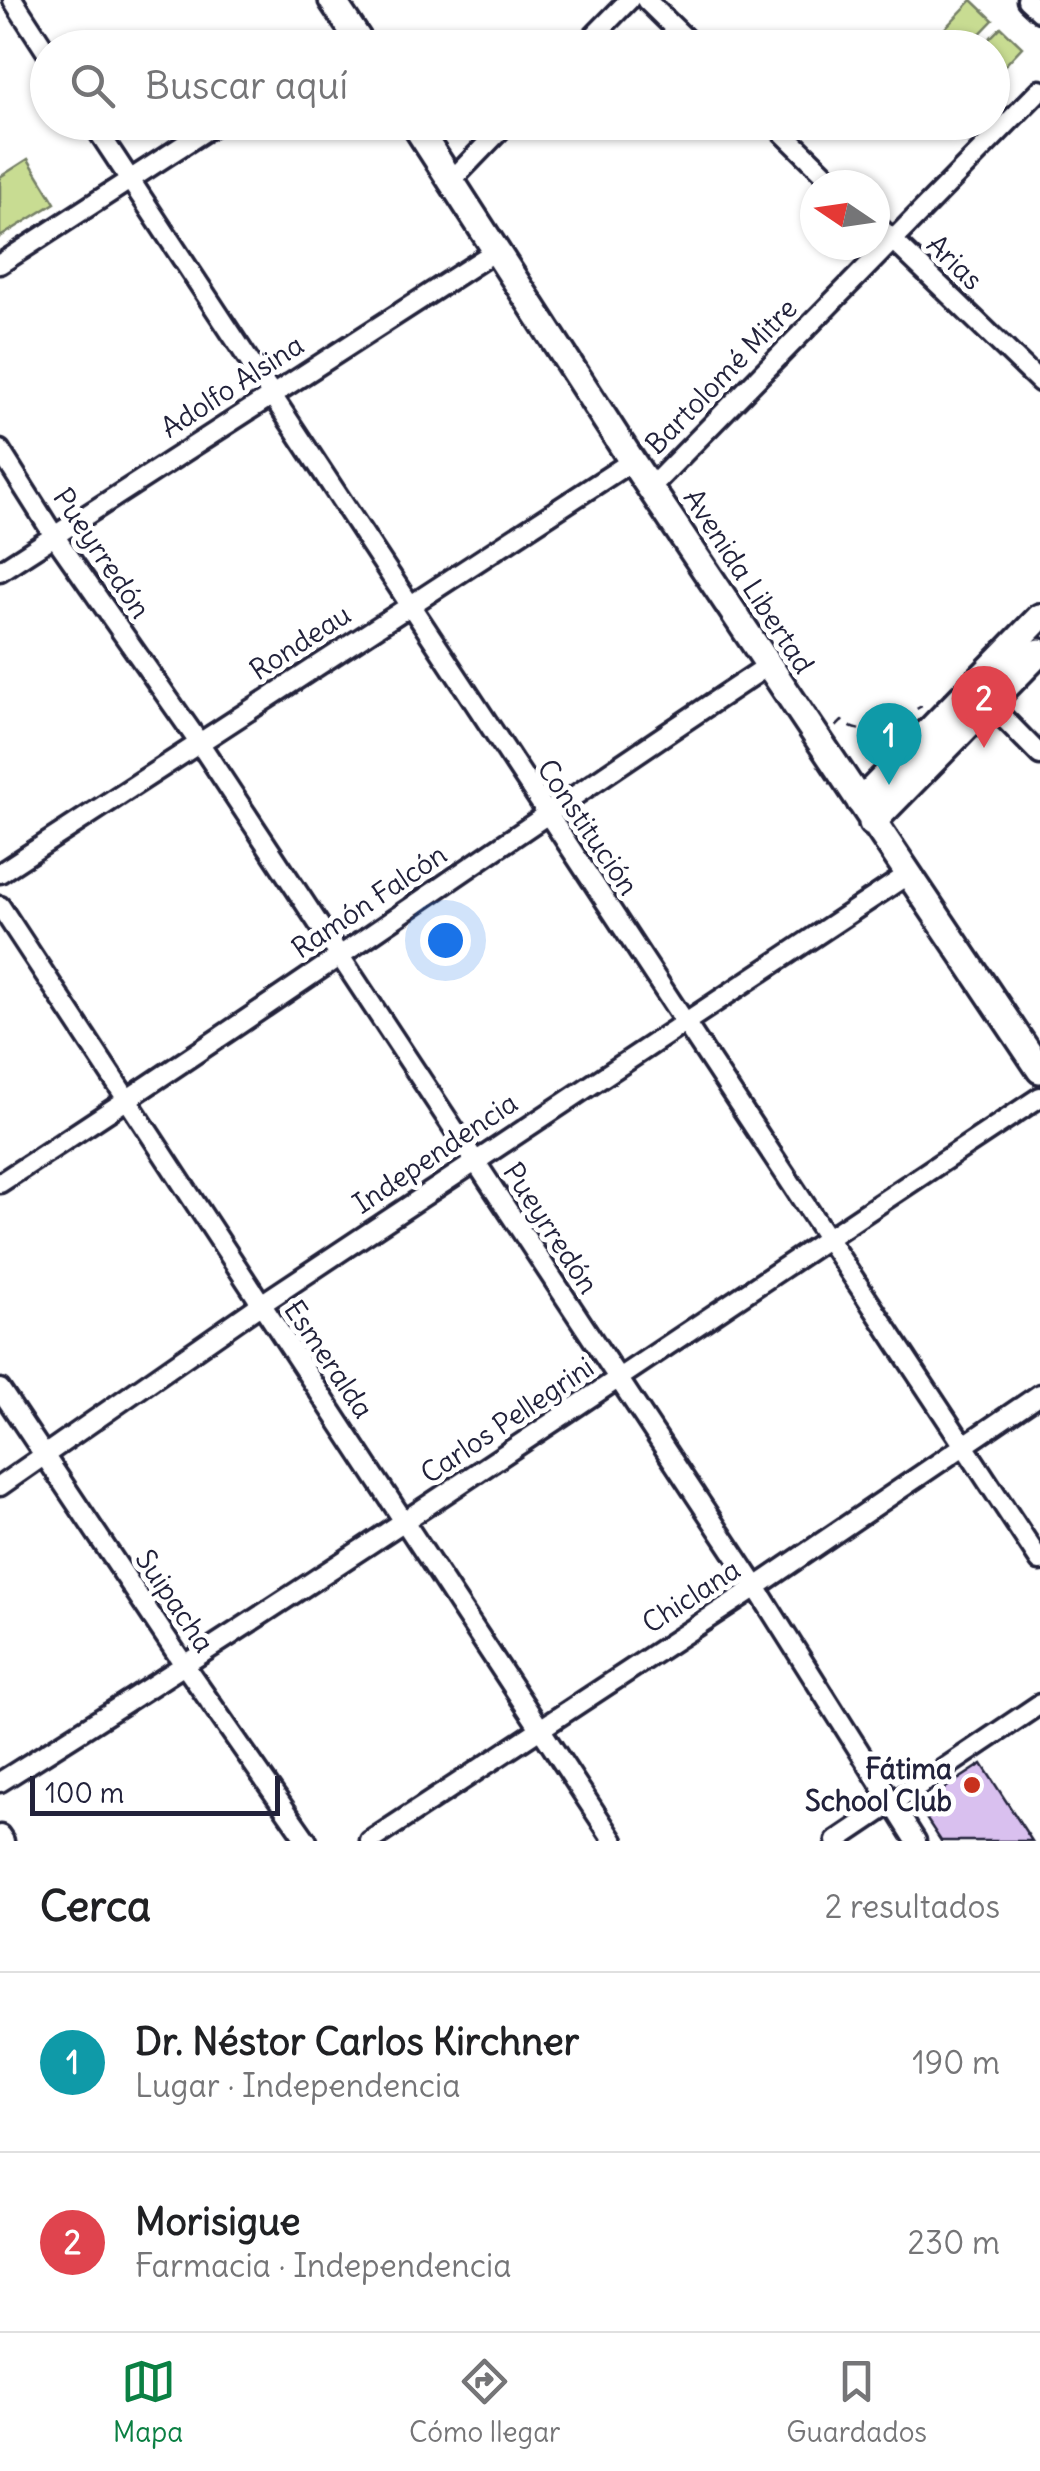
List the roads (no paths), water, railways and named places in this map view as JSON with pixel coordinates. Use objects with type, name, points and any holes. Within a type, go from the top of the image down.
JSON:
[{"type":"main road","points":[[332,0],[346,30]]},
{"type":"main road","name":"Avenida Libertad","points":[[425,140],[632,462],[1040,1070]]},
{"type":"main road","points":[[866,812],[980,695],[1040,616]]},
{"type":"main road","points":[[866,812],[952,707],[980,695],[1040,652]]},
{"type":"street","points":[[12,0],[32,30]]},
{"type":"street","points":[[600,30],[629,0]]},
{"type":"street","points":[[646,0],[677,30]]},
{"type":"street","points":[[1028,0],[1040,12]]},
{"type":"street","name":"Bartolomé Mitre","points":[[1010,121],[1040,90]]},
{"type":"street","name":"Constitución","points":[[104,140],[1040,1561]]},
{"type":"street","points":[[0,264],[189,140]]},
{"type":"street","points":[[451,180],[490,140]]},
{"type":"street","points":[[790,140],[821,170]]},
{"type":"street","name":"Bartolomé Mitre","points":[[652,487],[991,140]]},
{"type":"street","name":"Arias","points":[[890,237],[1040,382]]},
{"type":"street","name":"Adolfo Alsina","points":[[0,570],[496,250]]},
{"type":"street","name":"Pueyrredón","points":[[0,450],[198,741],[756,1587],[916,1841]]},
{"type":"street","name":"Rondeau","points":[[0,873],[632,462]]},
{"type":"street","name":"Ramón Falcón","points":[[0,1183],[126,1102],[769,665]]},
{"type":"street","points":[[980,695],[1040,754]]},
{"type":"street","name":"Independencia","points":[[0,1486],[260,1305],[907,875]]},
{"type":"street","name":"Esmeralda","points":[[0,906],[614,1841]]},
{"type":"street","name":"Carlos Pellegrini","points":[[0,1782],[406,1522],[1040,1097]]},
{"type":"street","name":"Suipacha","points":[[0,1389],[307,1841]]},
{"type":"street","name":"Chiclana","points":[[370,1841],[1040,1394]]},
{"type":"street","points":[[836,1841],[1040,1704]]},
{"type":"place","name":"Morisigue","points":[[984,748]]},
{"type":"place","name":"Dr. Néstor Carlos Kirchner","points":[[889,785]]},
{"type":"place","name":"Fátima School Club","points":[[972,1785]]}]
